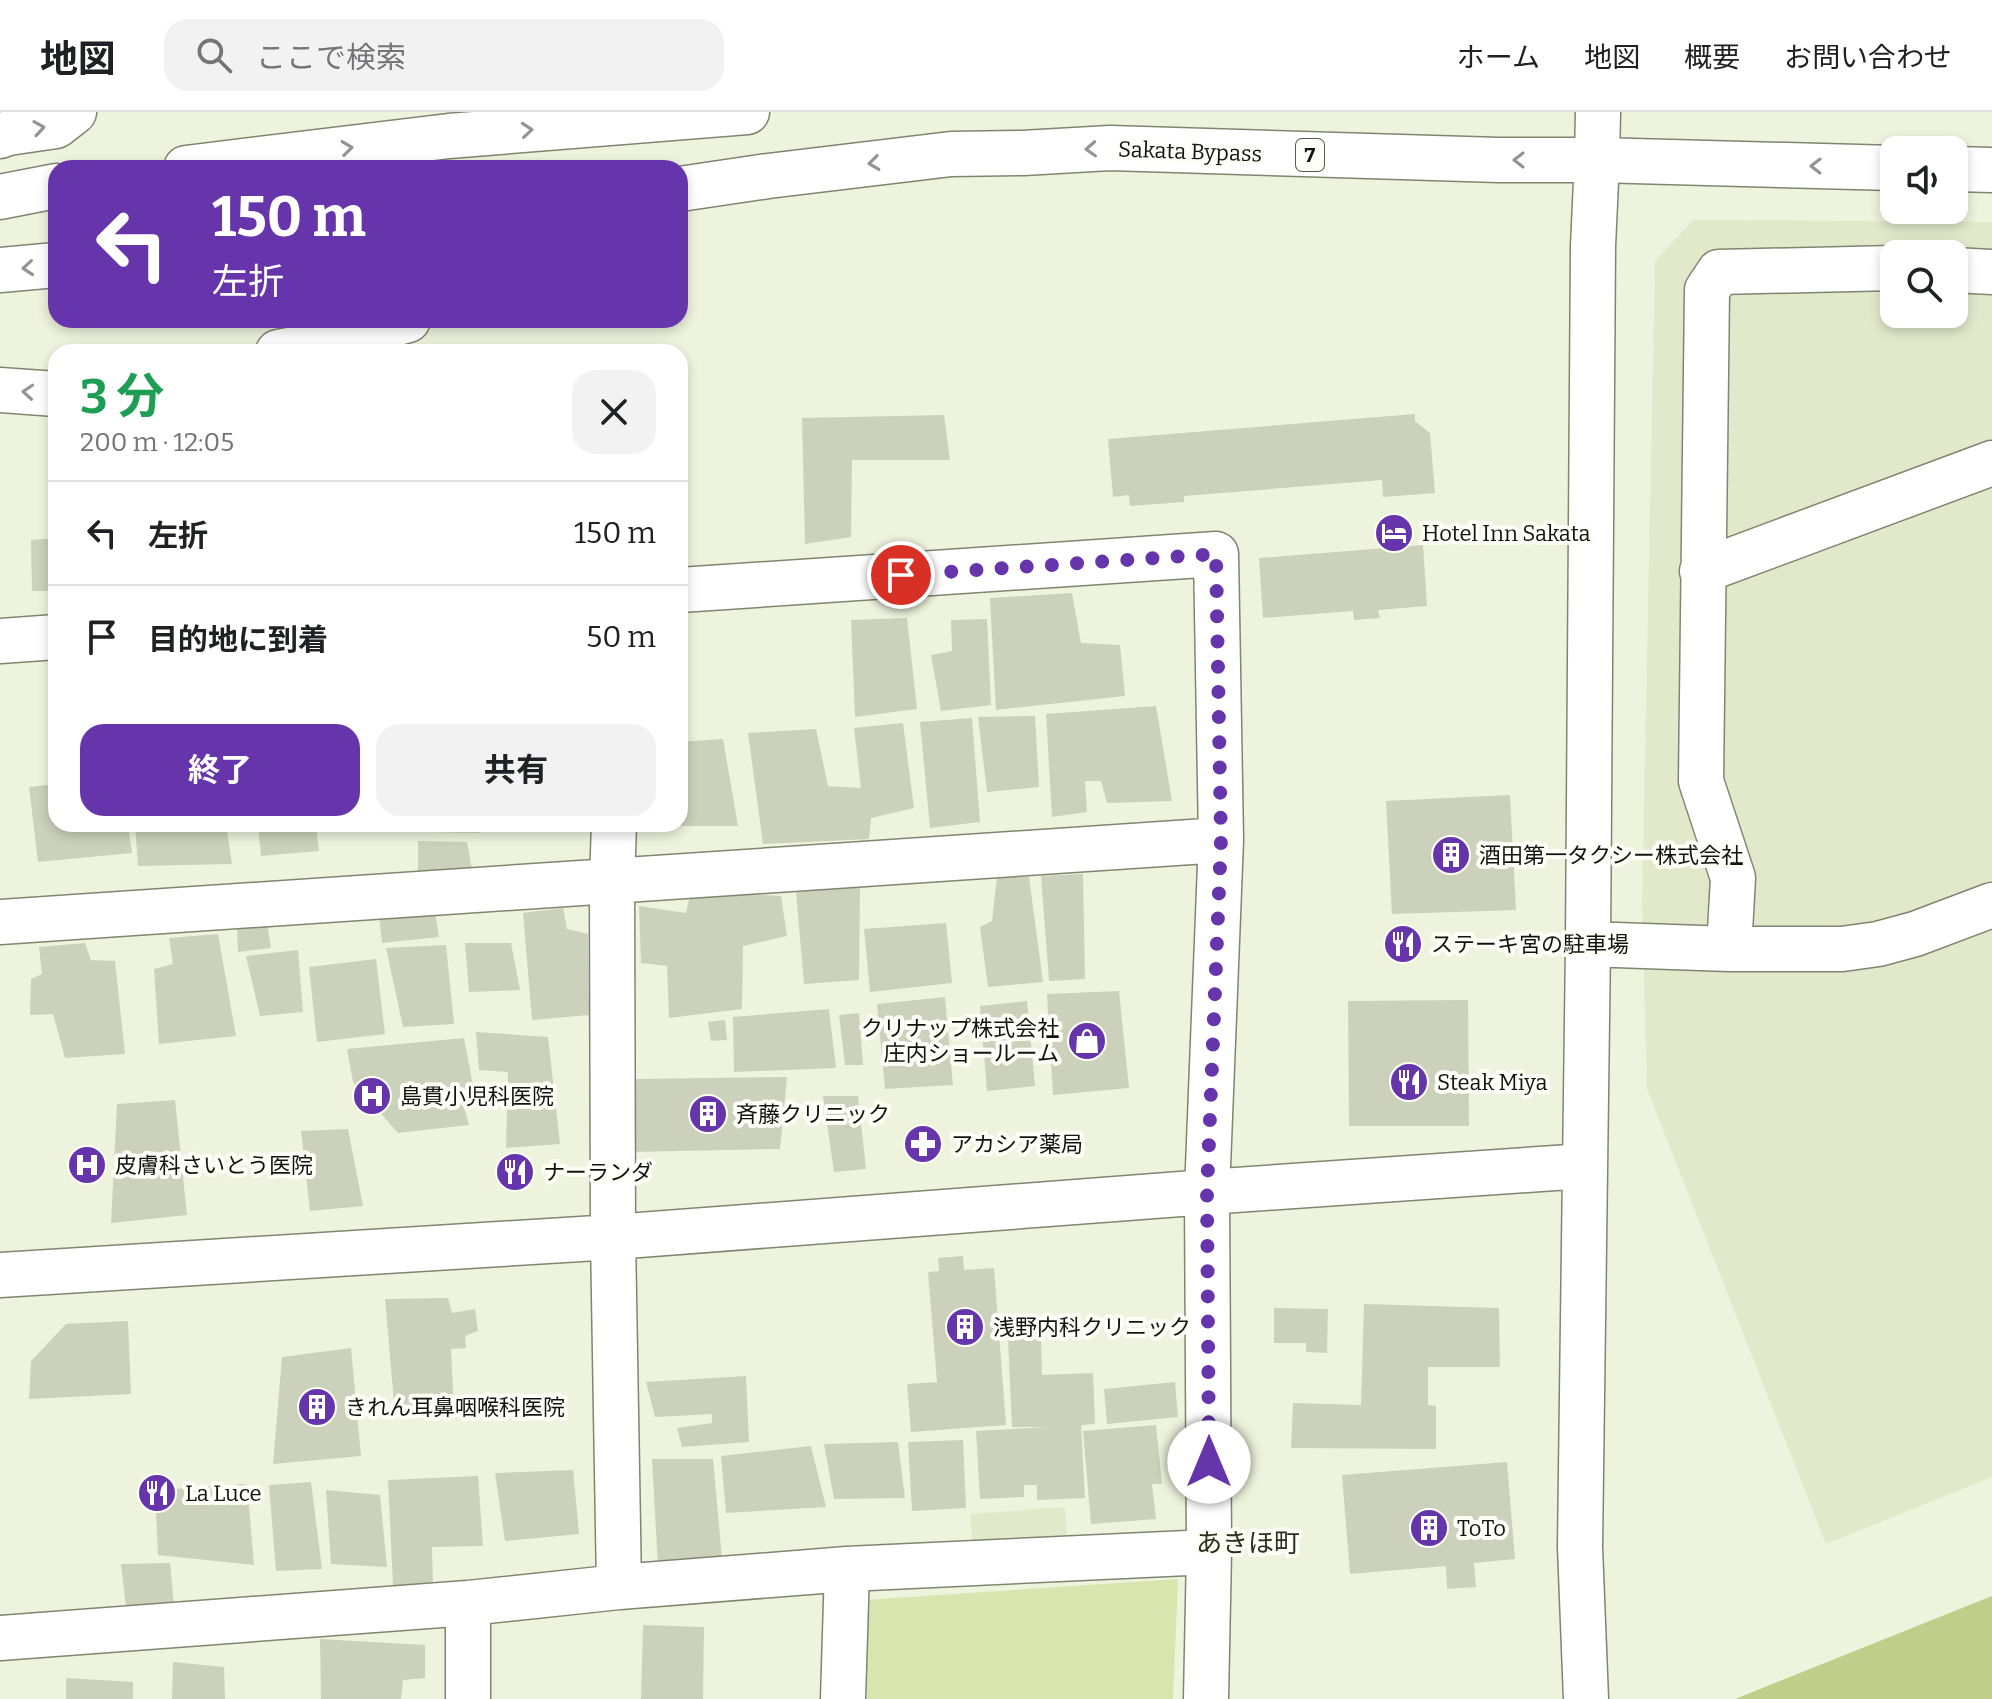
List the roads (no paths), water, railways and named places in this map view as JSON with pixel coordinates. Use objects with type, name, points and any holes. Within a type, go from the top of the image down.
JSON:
[{"type":"main road","points":[[0,136],[56,126],[74,112]]},
{"type":"main road","points":[[252,160],[449,136],[747,112]]},
{"type":"main road","points":[[1586,1696],[1580,1547],[1593,246],[1598,112]]},
{"type":"main road","name":"Sakata Bypass","points":[[688,188],[951,154],[1110,148],[1880,168]]},
{"type":"main road","points":[[1968,169],[1992,170]]},
{"type":"main road","points":[[688,215],[768,176]]},
{"type":"main road","points":[[0,197],[48,188]]},
{"type":"main road","points":[[0,270],[48,266]]},
{"type":"main road","points":[[1729,949],[1733,878],[1701,781],[1707,290],[1719,272],[1880,268]]},
{"type":"main road","points":[[1968,271],[1992,272]]},
{"type":"main road","points":[[319,344],[379,328]]},
{"type":"main road","points":[[0,390],[48,393]]},
{"type":"main road","points":[[1702,571],[1992,463]]},
{"type":"main road","points":[[688,589],[1216,554],[1221,840],[1207,1192],[1209,1552],[1206,1699]]},
{"type":"main road","points":[[0,641],[48,638]]},
{"type":"main road","points":[[614,832],[613,1237],[619,1587]]},
{"type":"main road","points":[[0,922],[1221,840]]},
{"type":"main road","points":[[1588,944],[1842,949],[1915,934],[1992,905]]},
{"type":"main road","points":[[0,1275],[613,1237],[1584,1166]]},
{"type":"main road","points":[[0,1638],[468,1603],[619,1587],[847,1569],[1209,1552]]},
{"type":"main road","points":[[843,1699],[847,1569]]},
{"type":"main road","points":[[468,1603],[468,1699]]},
{"type":"place","name":"Hotel Inn Sakata","points":[[1394,533]]},
{"type":"place","name":"酒田第一タクシー株式会社","points":[[1451,855]]},
{"type":"place","name":"ステーキ宮の駐車場","points":[[1403,944]]},
{"type":"place","name":"クリナップ株式会社 庄内ショールーム","points":[[1087,1041]]},
{"type":"place","name":"Steak Miya","points":[[1409,1082]]},
{"type":"place","name":"島貫小児科医院","points":[[372,1096]]},
{"type":"place","name":"斉藤クリニック","points":[[708,1114]]},
{"type":"place","name":"アカシア薬局","points":[[923,1144]]},
{"type":"place","name":"皮膚科さいとう医院","points":[[87,1165]]},
{"type":"place","name":"ナーランダ","points":[[515,1172]]},
{"type":"place","name":"浅野内科クリニック","points":[[965,1327]]},
{"type":"place","name":"きれん耳鼻咽喉科医院","points":[[317,1407]]},
{"type":"place","name":"La Luce","points":[[157,1493]]},
{"type":"place","name":"ToTo","points":[[1429,1528]]},
{"type":"district","name":"あきほ町","points":[[1248,1543]]}]
